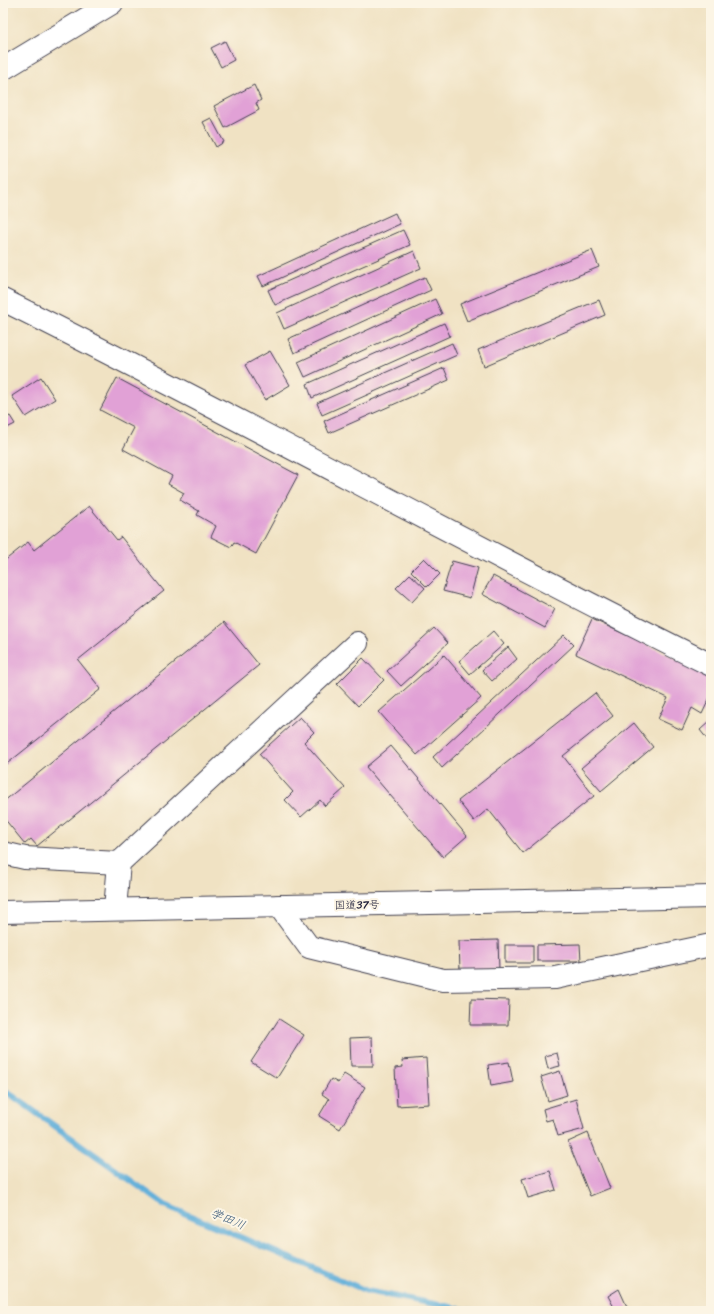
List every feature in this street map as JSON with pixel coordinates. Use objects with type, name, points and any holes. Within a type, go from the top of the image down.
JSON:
[{"type":"main road","points":[[3,69],[112,3]]},
{"type":"main road","points":[[3,300],[191,395],[601,610],[711,665]]},
{"type":"main road","points":[[115,909],[119,863],[357,643]]},
{"type":"main road","points":[[3,853],[25,858],[119,863]]},
{"type":"main road","name":"国道37号","points":[[3,912],[711,897]]},
{"type":"main road","points":[[279,906],[309,947],[443,980],[555,978],[711,945]]},
{"type":"building","points":[[225,41],[234,60],[221,67],[211,48]]},
{"type":"building","points":[[254,85],[261,100],[256,103],[259,110],[225,128],[214,106]]},
{"type":"building","points":[[211,118],[224,142],[216,147],[203,122]]},
{"type":"building","points":[[395,213],[400,224],[263,286],[258,276]]},
{"type":"building","points":[[403,230],[410,245],[275,305],[268,290]]},
{"type":"building","points":[[592,250],[599,267],[467,321],[460,304]]},
{"type":"building","points":[[414,251],[421,268],[284,329],[277,313]]},
{"type":"building","points":[[425,277],[431,290],[294,353],[288,339]]},
{"type":"building","points":[[435,299],[442,314],[305,377],[298,362]]},
{"type":"building","points":[[599,300],[605,315],[484,366],[478,350]]},
{"type":"building","points":[[444,323],[450,336],[312,398],[307,384]]},
{"type":"building","points":[[452,343],[457,355],[322,415],[317,403]]},
{"type":"building","points":[[270,351],[290,385],[265,400],[245,365]]},
{"type":"building","points":[[444,368],[449,380],[329,433],[324,421]]},
{"type":"building","points":[[41,377],[55,399],[26,417],[12,396]]},
{"type":"building","points":[[117,378],[298,475],[256,554],[234,542],[231,547],[211,537],[216,526],[197,515],[199,511],[180,500],[184,493],[168,484],[172,476],[123,449],[134,428],[100,410]]},
{"type":"building","points":[[10,416],[15,424],[3,430],[3,419]]},
{"type":"building","points":[[89,506],[117,540],[121,537],[164,591],[78,660],[101,689],[3,767],[3,562],[28,542],[34,550]]},
{"type":"building","points":[[424,558],[440,574],[427,587],[411,571]]},
{"type":"building","points":[[452,561],[478,568],[470,598],[443,591]]},
{"type":"building","points":[[410,574],[425,588],[412,602],[396,588]]},
{"type":"building","points":[[493,576],[555,609],[545,628],[482,594]]},
{"type":"building","points":[[592,619],[711,675],[711,695],[702,714],[692,708],[682,730],[658,719],[668,698],[576,654]]},
{"type":"building","points":[[224,622],[259,665],[37,846],[31,839],[25,844],[3,817],[3,802]]},
{"type":"building","points":[[434,628],[448,643],[401,686],[387,671]]},
{"type":"building","points":[[493,631],[504,644],[470,674],[459,661]]},
{"type":"building","points":[[564,635],[574,645],[442,768],[433,757]]},
{"type":"building","points":[[508,647],[517,659],[492,681],[482,670]]},
{"type":"building","points":[[444,655],[481,698],[417,755],[379,712]]},
{"type":"building","points":[[363,658],[384,680],[358,706],[337,684]]},
{"type":"building","points":[[595,693],[613,716],[563,756],[594,796],[523,853],[488,809],[474,821],[458,801]]},
{"type":"building","points":[[300,717],[314,732],[304,742],[345,788],[325,806],[320,800],[301,817],[285,800],[293,792],[259,754]]},
{"type":"building","points":[[711,720],[711,744],[700,730]]},
{"type":"building","points":[[634,723],[653,747],[601,791],[581,768]]},
{"type":"building","points":[[391,746],[467,836],[443,857],[366,767]]},
{"type":"building","points":[[498,940],[499,970],[460,971],[459,941]]},
{"type":"building","points":[[580,944],[581,961],[537,961],[537,945]]},
{"type":"building","points":[[505,945],[533,945],[533,963],[505,963]]},
{"type":"building","points":[[471,999],[509,1000],[508,1025],[470,1025]]},
{"type":"building","points":[[279,1019],[304,1035],[277,1078],[251,1062]]},
{"type":"building","points":[[372,1037],[373,1066],[351,1066],[350,1038]]},
{"type":"building","points":[[557,1053],[560,1066],[548,1069],[545,1056]]},
{"type":"building","points":[[426,1058],[429,1104],[397,1106],[395,1068],[403,1067],[402,1060]]},
{"type":"building","points":[[509,1062],[513,1082],[491,1086],[488,1065]]},
{"type":"building","points":[[560,1071],[567,1095],[548,1101],[541,1077]]},
{"type":"building","points":[[344,1074],[365,1087],[340,1129],[319,1116],[329,1099],[322,1094],[331,1079],[338,1083]]},
{"type":"building","points":[[576,1099],[584,1129],[558,1136],[553,1119],[546,1121],[543,1109]]},
{"type":"building","points":[[588,1133],[610,1188],[590,1196],[568,1142]]},
{"type":"building","points":[[550,1171],[556,1190],[528,1198],[522,1179]]},
{"type":"building","points":[[619,1289],[629,1311],[616,1311],[608,1296]]},
{"type":"waterway","name":"学田川","points":[[3,1089],[165,1205],[367,1291],[471,1311]]}]
